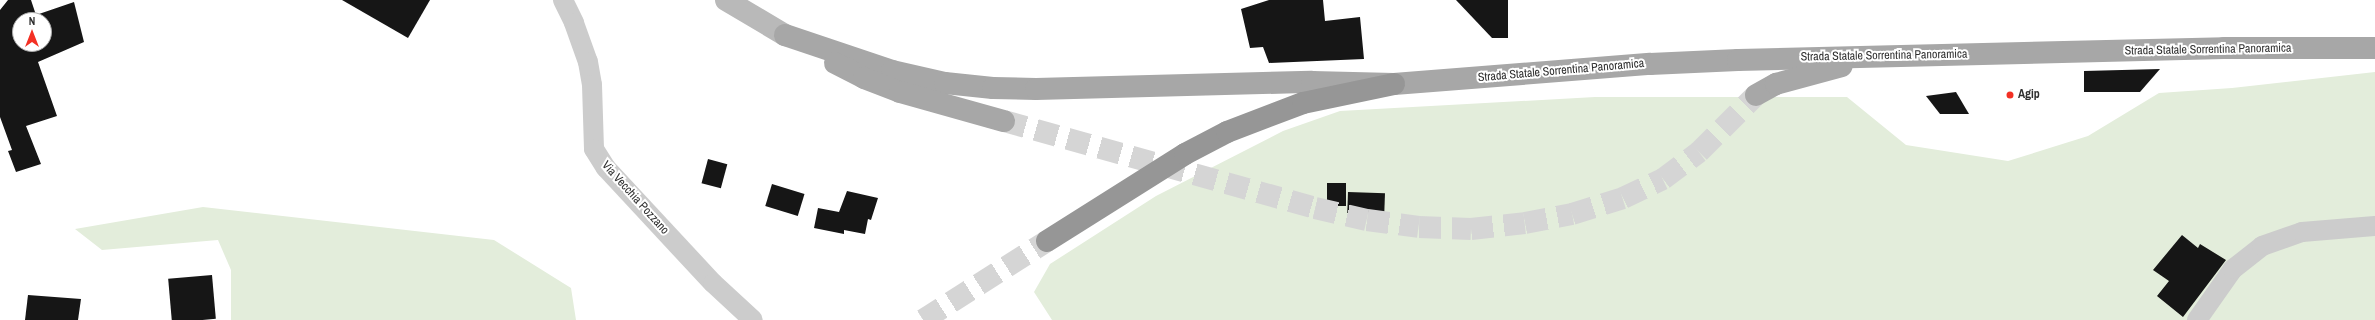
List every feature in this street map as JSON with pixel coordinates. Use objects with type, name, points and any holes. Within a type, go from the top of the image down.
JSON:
[{"type":"highway","points":[[1047,241],[1185,154],[1227,132],[1303,103],[1394,84]]},
{"type":"main road","points":[[726,0],[785,35],[864,78],[935,103],[1004,121]]},
{"type":"main road","name":"Strada Statale Sorrentina Panoramica","points":[[785,35],[892,71],[945,83],[993,88],[1312,82],[1394,84],[1650,64],[1876,56],[2216,49],[2375,48]]},
{"type":"main road","points":[[1756,95],[1776,84],[1876,56]]},
{"type":"street","name":"Via Vecchia Pozzano","points":[[563,0],[574,23],[588,62],[592,85],[594,149],[606,168],[713,283],[753,320]]},
{"type":"street","points":[[2197,320],[2233,269],[2262,246],[2302,232],[2375,226]]},
{"type":"green space","points":[[2375,72],[2375,320],[1052,320],[1034,292],[1050,264],[1156,196],[1283,131],[1340,111],[1595,97],[1847,97],[1906,145],[2008,161],[2088,136],[2159,93],[2232,88]]},
{"type":"green space","points":[[203,207],[494,240],[571,288],[576,320],[231,320],[231,270],[218,240],[102,250],[75,229]]},
{"type":"building","points":[[8,0],[31,0],[35,12],[12,12],[12,52],[52,52],[52,12],[45,12],[74,2],[84,42],[38,62],[57,116],[26,126],[41,164],[16,172],[8,151],[12,150],[0,117],[0,10]]},
{"type":"building","points":[[342,0],[430,0],[408,38]]},
{"type":"building","points":[[1269,0],[1323,0],[1325,21],[1360,17],[1364,59],[1269,63],[1263,47],[1250,48],[1241,9]]},
{"type":"building","points":[[1456,0],[1508,0],[1508,38],[1492,38]]},
{"type":"building","points":[[2160,69],[2140,92],[2084,92],[2084,71]]},
{"type":"building","points":[[1956,92],[1969,114],[1940,114],[1926,96]]},
{"type":"building","points":[[708,159],[727,164],[721,188],[702,183]]},
{"type":"building","points":[[1327,183],[1346,183],[1346,206],[1327,206]]},
{"type":"building","points":[[772,184],[805,194],[798,216],[765,206]]},
{"type":"building","points":[[847,191],[878,198],[871,220],[868,219],[865,234],[844,230],[844,234],[814,228],[818,208],[839,212]]},
{"type":"building","points":[[1348,192],[1385,193],[1384,214],[1347,213]]},
{"type":"building","points":[[2182,235],[2198,248],[2200,244],[2226,260],[2183,317],[2157,296],[2169,281],[2153,270]]},
{"type":"building","points":[[212,275],[216,319],[172,320],[168,279]]},
{"type":"building","points":[[28,295],[81,299],[78,320],[25,320]]},
{"type":"tunnel","points":[[1004,121],[1315,208],[1367,220],[1419,227],[1471,229],[1525,223],[1572,214],[1623,198],[1663,179],[1699,152],[1756,95]]},
{"type":"tunnel","points":[[923,320],[1047,241]]},
{"type":"place","name":"Agip","points":[[2010,95]]}]
